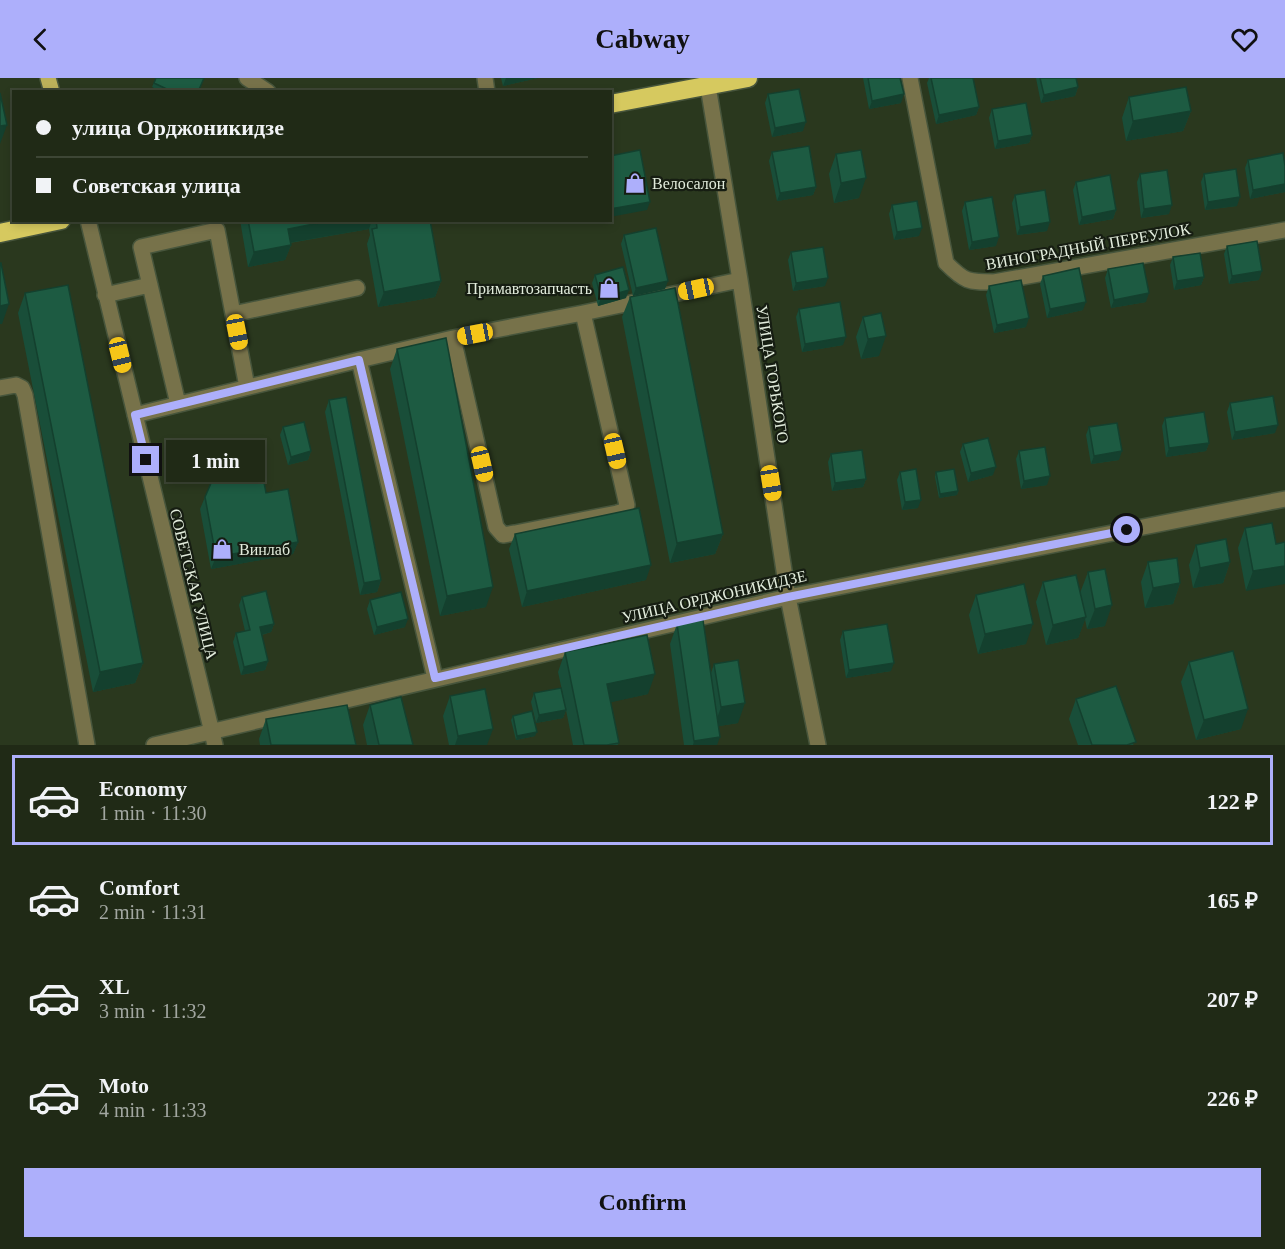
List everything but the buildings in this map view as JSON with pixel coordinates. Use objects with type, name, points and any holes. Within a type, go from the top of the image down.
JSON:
[{"type":"highway","points":[[612,104],[708,82],[748,78]]},
{"type":"highway","points":[[0,233],[52,222]]},
{"type":"street","points":[[247,78],[265,90]]},
{"type":"street","name":"ВИНОГРАДНЫЙ ПЕРЕУЛОК","points":[[910,78],[946,263],[970,282],[994,282],[1285,230]]},
{"type":"street","name":"УЛИЦА ГОРЬКОГО","points":[[708,82],[788,597],[818,745]]},
{"type":"street","name":"СОВЕТСКАЯ УЛИЦА","points":[[88,222],[213,739]]},
{"type":"street","points":[[178,404],[141,247],[217,230],[247,387]]},
{"type":"street","points":[[135,415],[453,338],[740,280]]},
{"type":"street","points":[[105,295],[150,285]]},
{"type":"street","points":[[233,314],[357,288]]},
{"type":"street","points":[[453,338],[496,527],[503,535],[515,533],[617,513],[624,511],[627,505],[584,313]]},
{"type":"street","points":[[359,360],[435,678]]},
{"type":"street","points":[[0,388],[16,385],[22,388],[25,395],[87,745]]},
{"type":"street","name":"УЛИЦА ОРДЖОНИКИДЗЕ","points":[[154,745],[213,739],[435,678],[788,597],[1285,499]]},
{"type":"place","name":"Велосалон","points":[[635,183]]},
{"type":"place","name":"Примавтозапчасть","points":[[609,288]]},
{"type":"place","name":"Винлаб","points":[[222,549]]},
{"type":"route","points":[[146,460],[135,415],[359,360],[435,678],[788,597],[1127,530]]}]
